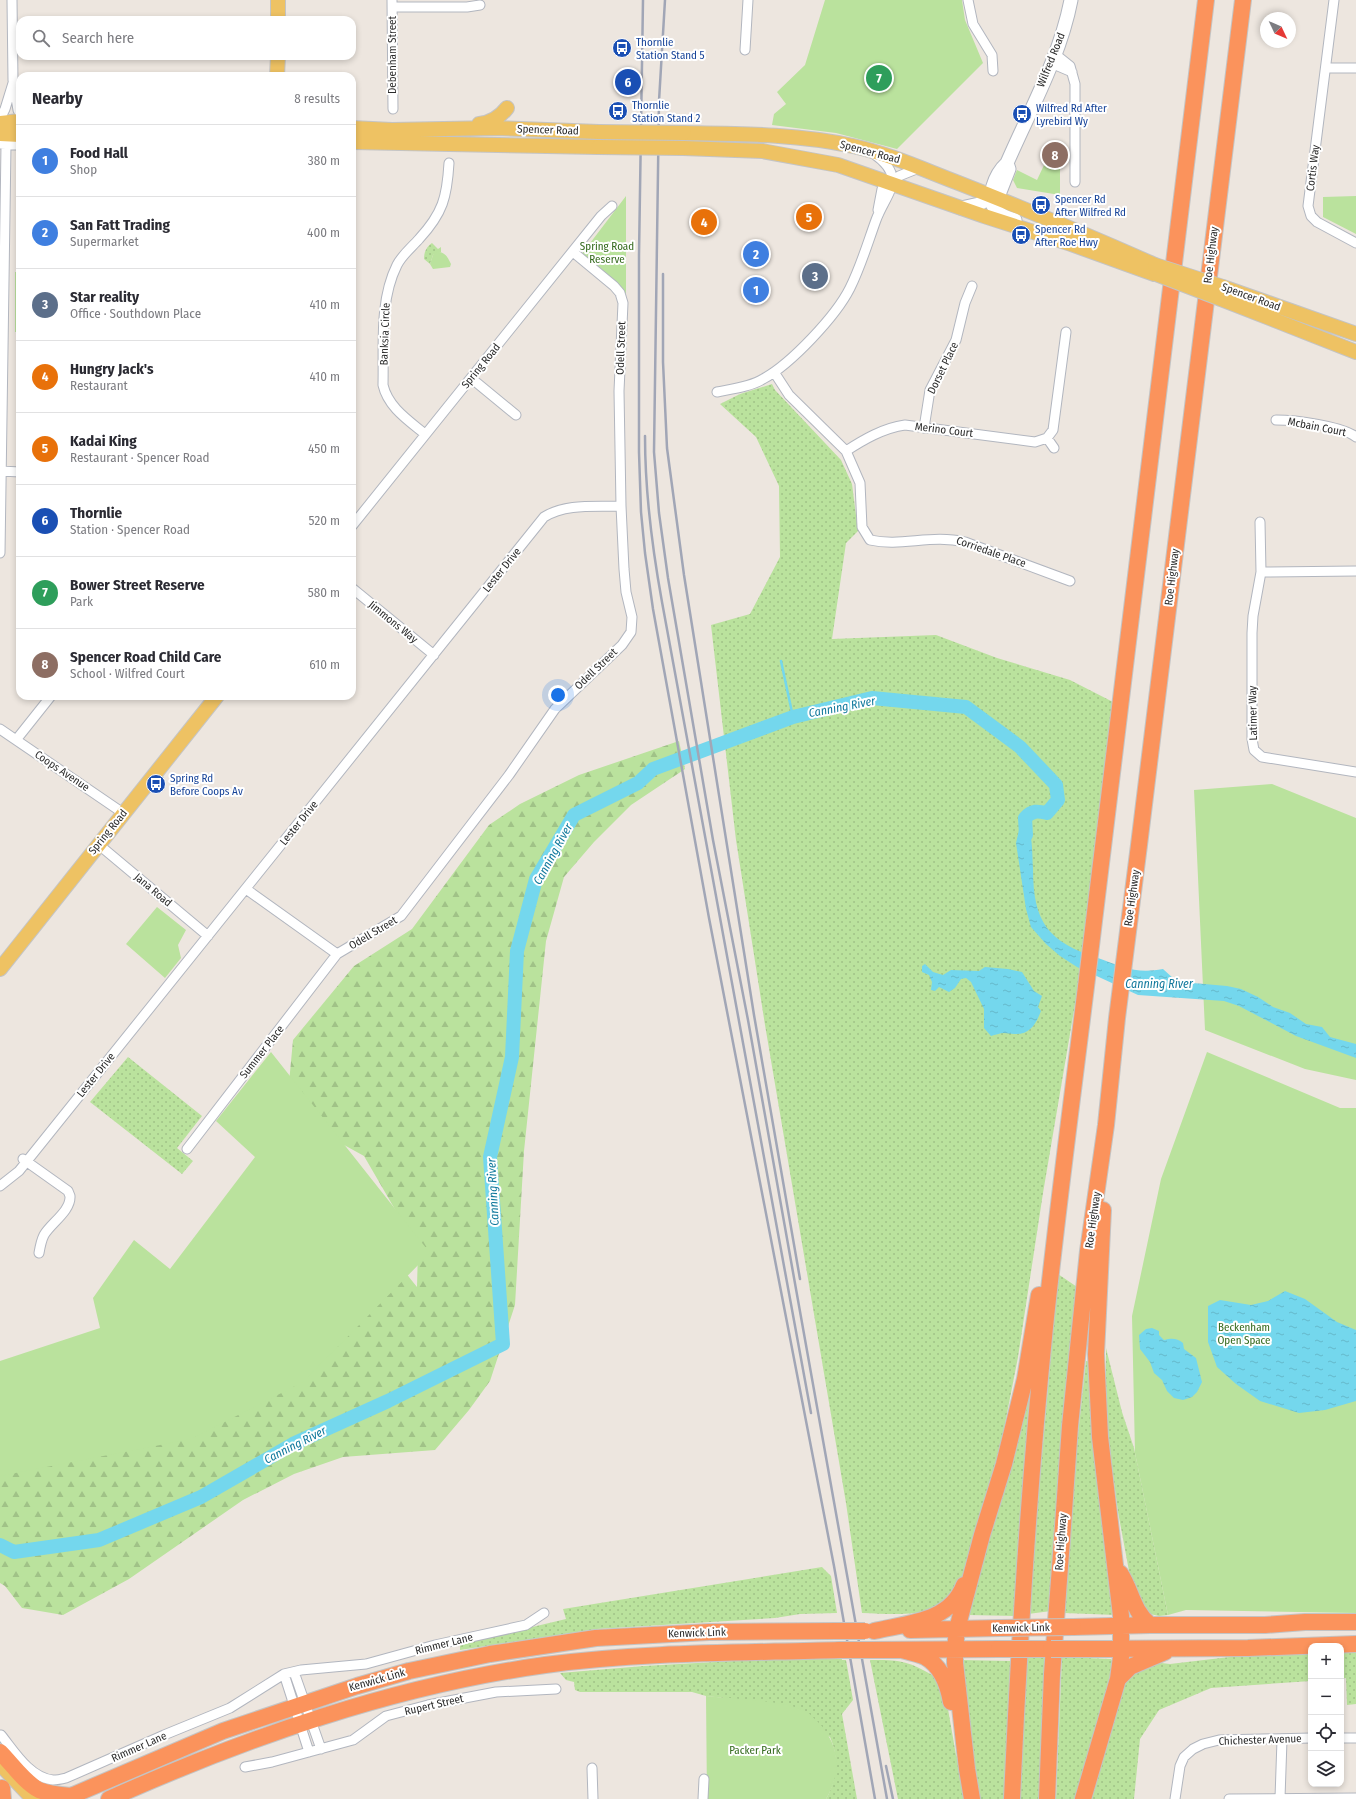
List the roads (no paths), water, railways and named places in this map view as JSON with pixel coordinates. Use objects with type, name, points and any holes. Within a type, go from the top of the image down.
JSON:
[{"type":"highway","points":[[1012,1799],[1018,1661],[1027,1534],[1045,1331],[1068,1124],[1094,925],[1206,0]]},
{"type":"highway","name":"Roe Highway","points":[[1047,1799],[1053,1663],[1070,1426],[1088,1251],[1106,1125],[1117,1018],[1243,0]]},
{"type":"highway","points":[[972,1799],[967,1769],[955,1650],[957,1629],[982,1535],[1004,1464],[1025,1379],[1055,1186],[1068,1124]]},
{"type":"highway","points":[[1083,1799],[1118,1678],[1122,1626],[1100,1438],[1096,1354],[1107,1157],[1106,1125]]},
{"type":"highway","points":[[870,1631],[926,1619],[946,1610],[961,1592],[982,1535]]},
{"type":"highway","points":[[1115,1565],[1125,1580],[1138,1613],[1150,1625]]},
{"type":"highway","name":"Kenwick Link","points":[[68,1798],[223,1731],[299,1705],[409,1671],[490,1654],[596,1638],[709,1632],[870,1631],[1150,1625],[1265,1625],[1306,1622],[1356,1622]]},
{"type":"highway","name":"Kenwick Link","points":[[109,1799],[211,1756],[305,1722],[384,1698],[436,1685],[545,1665],[601,1659],[840,1650],[1170,1649],[1356,1644]]},
{"type":"highway","points":[[1118,1678],[1130,1667],[1170,1649]]},
{"type":"highway","points":[[901,1650],[925,1658],[939,1670],[945,1679],[949,1688],[960,1752],[967,1769]]},
{"type":"highway","points":[[0,1752],[39,1790],[68,1798]]},
{"type":"highway","points":[[130,1799],[156,1778]]},
{"type":"main road","points":[[278,0],[278,16]]},
{"type":"main road","name":"Wilfred Road","points":[[993,197],[991,188],[1001,169],[1007,163],[1053,58],[1064,27],[1071,0]]},
{"type":"main road","points":[[277,72],[278,60]]},
{"type":"main road","points":[[413,129],[426,125],[484,123],[502,115],[507,108]]},
{"type":"main road","points":[[0,123],[16,122]]},
{"type":"main road","name":"Spencer Road","points":[[356,128],[495,128],[744,135],[818,140],[868,150],[899,159],[993,197],[1154,269]]},
{"type":"main road","points":[[744,135],[760,141],[814,147],[821,151],[823,162]]},
{"type":"main road","points":[[2,141],[16,136]]},
{"type":"main road","name":"Spencer Road","points":[[356,143],[367,144],[683,148],[762,151],[823,162],[892,182],[961,208],[1154,269],[1222,293],[1356,334]]},
{"type":"main road","points":[[356,147],[367,144]]},
{"type":"main road","points":[[961,208],[979,204],[993,197],[993,206],[998,213],[1053,232],[1072,244]]},
{"type":"main road","name":"Spencer Road","points":[[1222,293],[1356,352]]},
{"type":"main road","name":"Spring Road","points":[[0,969],[214,700]]},
{"type":"main road","points":[[0,1764],[33,1799]]},
{"type":"street","points":[[12,0],[14,80],[16,95]]},
{"type":"street","points":[[745,50],[748,0]]},
{"type":"street","points":[[968,0],[973,24],[992,55],[993,71]]},
{"type":"street","name":"Cortis Way","points":[[1334,0],[1308,206],[1311,216],[1317,222],[1356,243]]},
{"type":"street","points":[[392,4],[467,7],[480,5]]},
{"type":"street","name":"Debenham Street","points":[[392,4],[392,109]]},
{"type":"street","points":[[1053,58],[1072,72],[1074,84],[1076,182]]},
{"type":"street","points":[[1326,68],[1356,68]]},
{"type":"street","points":[[0,119],[5,109],[14,80]]},
{"type":"street","points":[[0,553],[2,141],[16,144]]},
{"type":"street","points":[[717,392],[737,389],[756,382],[774,372],[811,338],[840,304],[850,288],[878,216],[890,194],[892,182],[889,169],[877,156],[868,150]]},
{"type":"street","name":"Banksia Circle","points":[[425,434],[393,406],[385,395],[383,385],[384,310],[388,285],[398,263],[431,226],[442,209],[448,186],[449,162]]},
{"type":"street","points":[[892,182],[899,176],[919,168]]},
{"type":"street","name":"Spring Road","points":[[356,521],[601,216],[612,206]]},
{"type":"street","name":"Odell Street","points":[[246,890],[337,954],[401,916],[500,787],[555,709],[622,644],[631,632],[632,617],[626,592],[621,506],[619,391],[622,303],[620,294],[614,286],[573,252]]},
{"type":"street","name":"Dorset Place","points":[[924,428],[930,390],[956,340],[965,303],[972,286]]},
{"type":"street","points":[[1054,448],[1047,438],[1053,430],[1066,332]]},
{"type":"street","name":"Corriedale Place","points":[[774,372],[789,395],[846,451],[860,483],[862,527],[870,540],[884,543],[952,538],[1070,581]]},
{"type":"street","points":[[471,378],[516,415]]},
{"type":"street","name":"Mcbain Court","points":[[1276,420],[1293,420],[1346,430],[1356,437]]},
{"type":"street","name":"Merino Court","points":[[846,451],[861,441],[889,428],[905,426],[1035,442],[1047,438]]},
{"type":"street","points":[[1,471],[16,472]]},
{"type":"street","name":"Lester Drive","points":[[0,1186],[19,1171],[25,1160],[246,890],[544,517],[554,511],[566,508],[621,506]]},
{"type":"street","name":"Latimer Way","points":[[1260,522],[1261,572],[1253,616],[1252,633],[1252,740],[1254,750],[1262,757],[1356,772]]},
{"type":"street","points":[[1261,572],[1356,571]]},
{"type":"street","name":"Jimmons Way","points":[[356,591],[434,655]]},
{"type":"street","points":[[16,740],[48,700]]},
{"type":"street","name":"Coops Avenue","points":[[0,729],[123,813]]},
{"type":"street","name":"Jana Road","points":[[98,844],[208,936]]},
{"type":"street","name":"Summer Place","points":[[187,1149],[337,954]]},
{"type":"street","points":[[25,1160],[68,1191],[70,1196],[66,1208],[45,1235],[40,1244],[39,1253]]},
{"type":"street","name":"Rimmer Lane","points":[[1,1735],[29,1768],[36,1773],[44,1778],[53,1780],[66,1778],[164,1735],[224,1711],[284,1674],[366,1664],[435,1645],[526,1625],[544,1613]]},
{"type":"street","points":[[294,1672],[299,1705]]},
{"type":"street","points":[[284,1674],[299,1705],[305,1722],[310,1752]]},
{"type":"street","name":"Rupert Street","points":[[245,1767],[257,1766],[321,1750],[353,1740],[386,1716],[428,1705],[496,1692],[556,1689]]},
{"type":"street","points":[[305,1722],[321,1750]]},
{"type":"street","name":"Chichester Avenue","points":[[1175,1799],[1180,1766],[1184,1757],[1193,1749],[1203,1744],[1219,1740],[1282,1740],[1308,1738]]},
{"type":"street","points":[[1344,1738],[1356,1738]]},
{"type":"street","points":[[1280,1798],[1282,1740]]},
{"type":"street","points":[[592,1768],[593,1799]]},
{"type":"street","points":[[703,1799],[704,1779]]},
{"type":"street","points":[[1229,1799],[1356,1798]]},
{"type":"water","name":"Canning River","points":[[1025,818],[1028,824],[1032,843],[1036,903],[1040,916],[1055,937],[1081,952],[1122,967],[1145,971],[1163,969],[1174,979],[1241,989],[1258,997],[1273,1007],[1290,1013],[1306,1024],[1322,1027],[1330,1037],[1356,1044],[1356,1058],[1296,1036],[1239,1006],[1224,1001],[1138,995],[1077,967],[1060,956],[1046,944],[1031,927],[1026,909],[1016,843],[1019,830]]},
{"type":"water","points":[[925,964],[933,972],[943,975],[951,970],[979,971],[985,967],[1022,972],[1034,991],[1042,996],[1038,1007],[1041,1011],[1039,1016],[1032,1028],[1024,1033],[1002,1033],[991,1036],[984,1028],[984,1009],[971,982],[966,978],[961,979],[955,988],[949,992],[939,987],[935,991],[931,990],[932,982],[929,975],[922,972],[922,966]]},
{"type":"water","points":[[1285,1291],[1305,1299],[1337,1322],[1356,1330],[1356,1401],[1325,1410],[1299,1413],[1260,1401],[1236,1384],[1217,1367],[1208,1342],[1208,1306],[1220,1300],[1251,1305],[1268,1301]]},
{"type":"water","points":[[1152,1328],[1159,1331],[1159,1335],[1164,1340],[1174,1339],[1181,1341],[1184,1349],[1196,1358],[1202,1382],[1197,1392],[1192,1397],[1183,1400],[1174,1398],[1167,1391],[1162,1380],[1154,1373],[1150,1362],[1140,1349],[1139,1335],[1146,1329]]},
{"type":"waterway","points":[[781,661],[793,717]]},
{"type":"waterway","name":"Canning River","points":[[0,1545],[14,1552],[99,1540],[201,1497],[293,1444],[388,1401],[503,1344],[490,1157],[512,1057],[517,951],[536,879],[574,815],[638,783],[653,769],[793,717],[872,698],[966,707],[1020,747],[1056,785],[1058,800],[1047,813],[1035,812],[1025,818],[1026,835]]},
{"type":"railway","points":[[643,0],[639,255],[639,452],[641,512],[645,553],[653,609],[709,918],[834,1566],[875,1799]]},
{"type":"railway","points":[[665,0],[659,101],[654,452],[659,513],[668,578],[713,840],[748,1020],[887,1799]]},
{"type":"railway","points":[[663,274],[663,362],[667,448],[684,575],[754,1015],[800,1279]]},
{"type":"railway","points":[[645,436],[648,499],[658,581],[811,1413]]},
{"type":"railway","points":[[886,1766],[893,1799]]},
{"type":"place","name":"Thornlie Station Stand 5","points":[[622,48]]},
{"type":"place","name":"Bower Street Reserve","points":[[879,78]]},
{"type":"place","name":"Thornlie","points":[[628,82]]},
{"type":"place","name":"Thornlie Station Stand 2","points":[[618,111]]},
{"type":"place","name":"Wilfred Rd After Lyrebird Wy","points":[[1022,114]]},
{"type":"place","name":"Spencer Road Child Care","points":[[1055,155]]},
{"type":"place","name":"Spencer Rd After Wilfred Rd","points":[[1041,205]]},
{"type":"place","name":"Kadai King","points":[[809,217]]},
{"type":"place","name":"Hungry Jack's","points":[[704,222]]},
{"type":"place","name":"Spencer Rd After Roe Hwy","points":[[1021,235]]},
{"type":"place","name":"San Fatt Trading","points":[[756,254]]},
{"type":"place","name":"Star reality","points":[[815,276]]},
{"type":"place","name":"Food Hall","points":[[756,290]]},
{"type":"place","name":"Spring Rd Before Coops Av","points":[[156,784]]},
{"type":"park label","name":"Spring Road Reserve","points":[[607,252]]},
{"type":"park label","name":"Beckenham Open Space","points":[[1244,1333]]},
{"type":"park label","name":"Packer Park","points":[[755,1750]]}]
